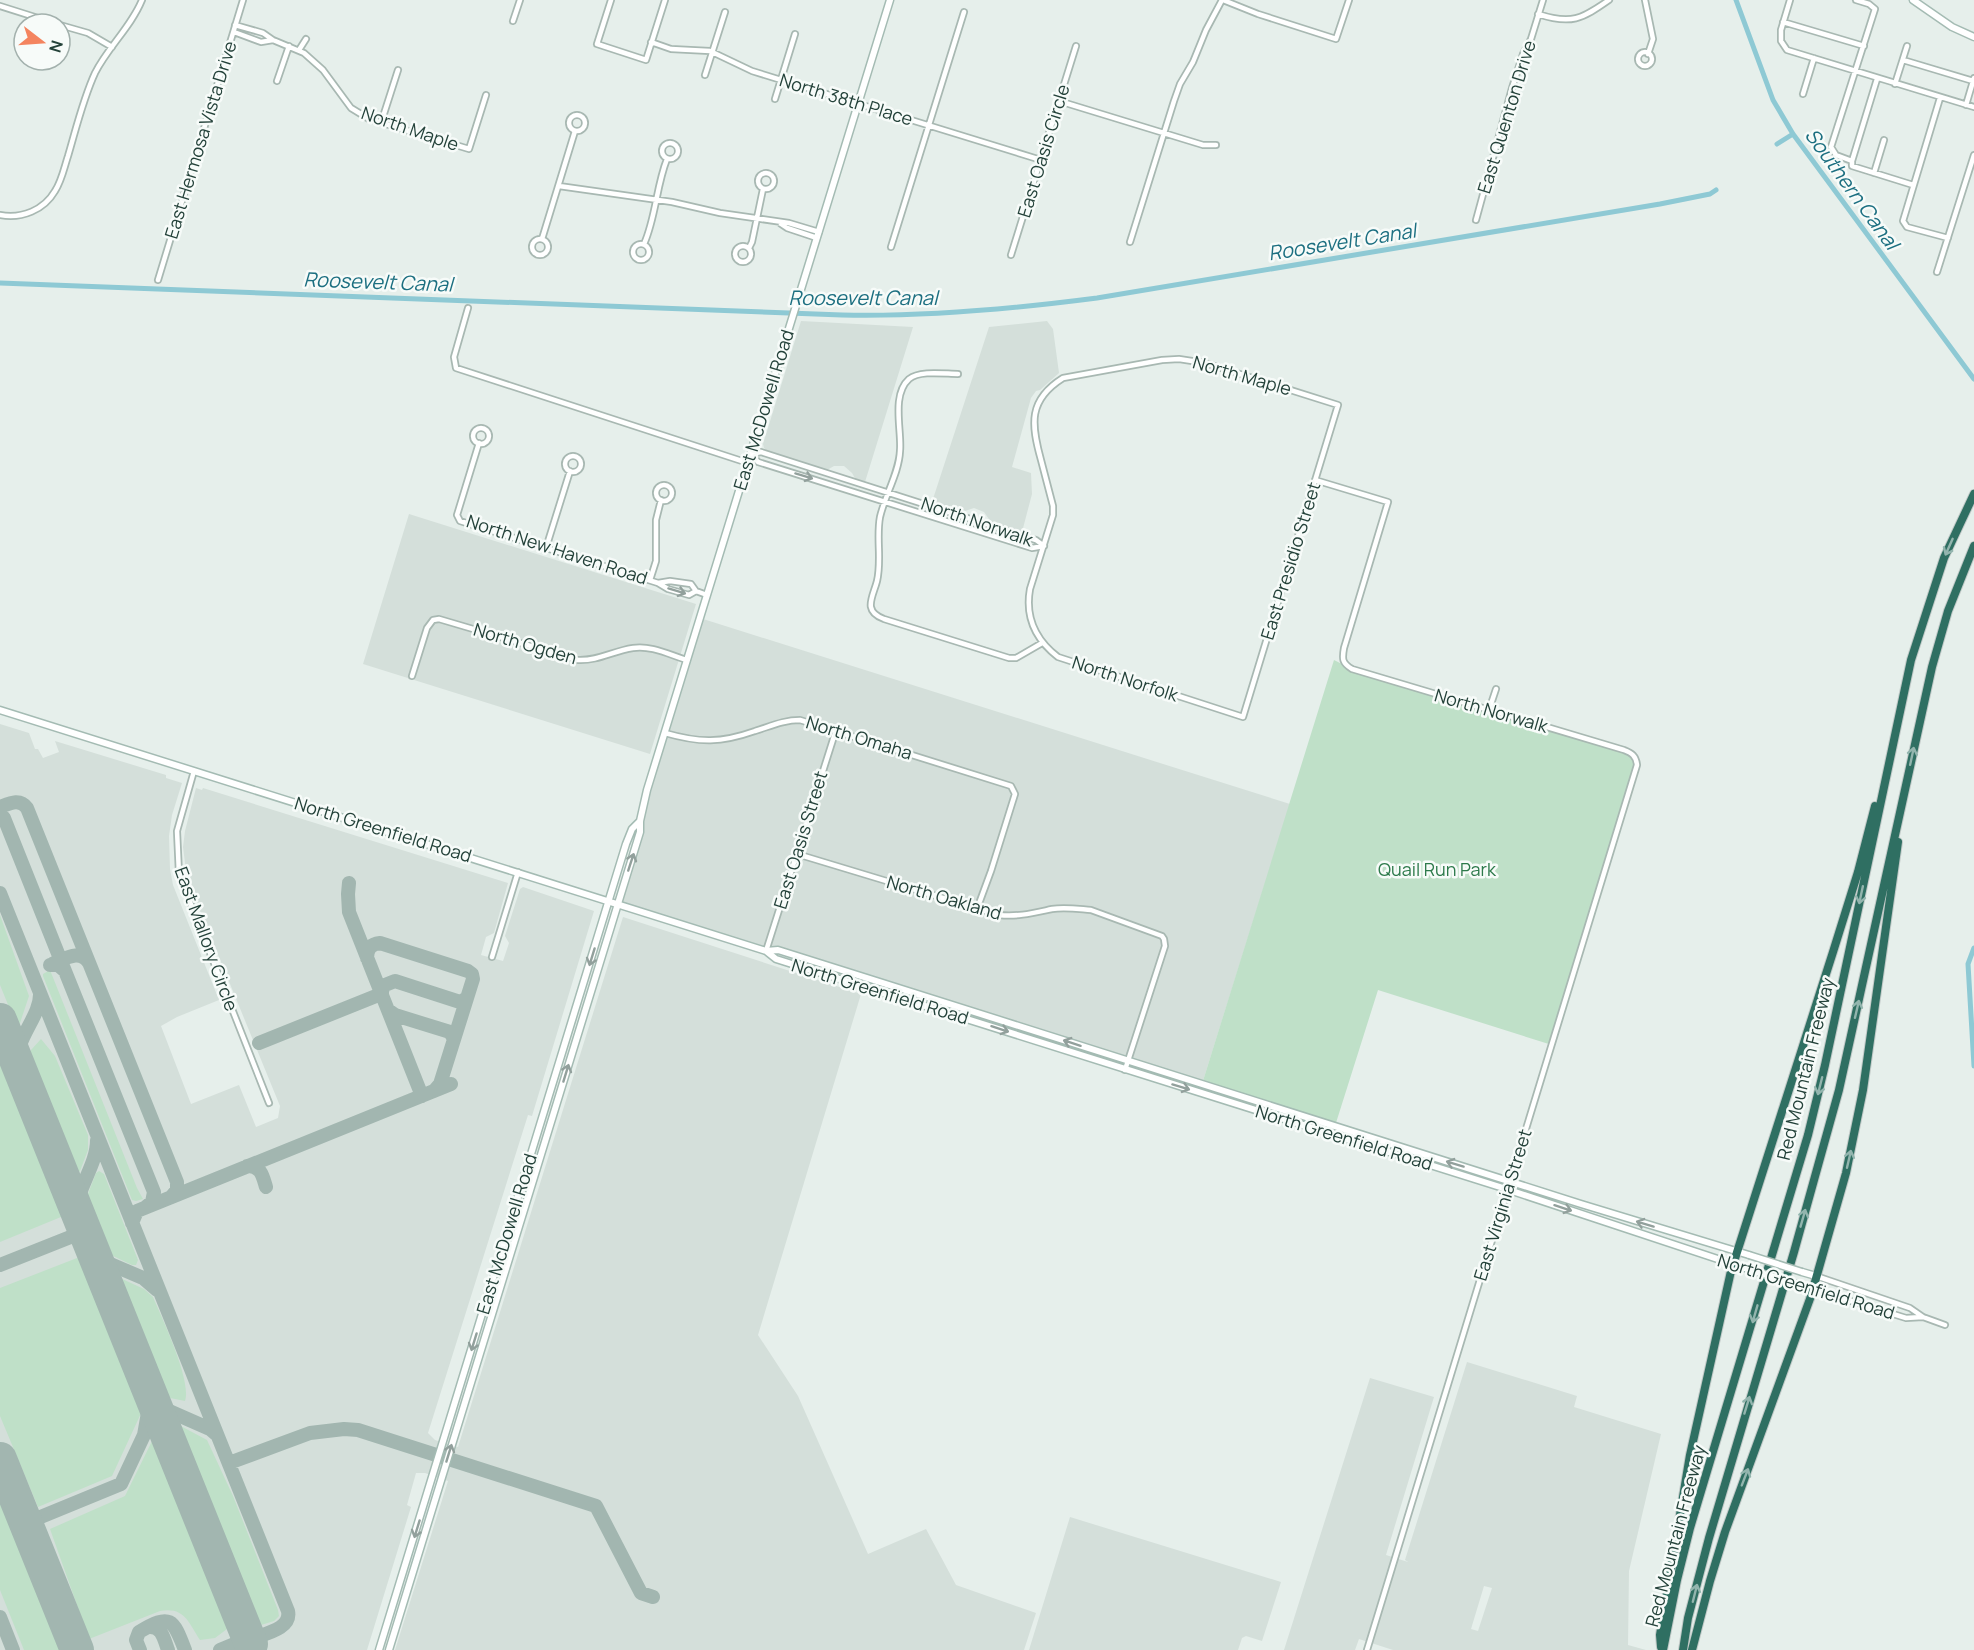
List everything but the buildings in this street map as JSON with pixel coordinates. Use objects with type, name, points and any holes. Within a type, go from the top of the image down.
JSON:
[{"type":"highway","name":"Red Mountain Freeway","points":[[1662,1650],[1690,1528],[1808,1135],[1911,660],[1944,558],[1974,494]]},
{"type":"highway","name":"Red Mountain Freeway","points":[[1683,1650],[1688,1617],[1709,1538],[1794,1252],[1836,1100],[1939,639],[1974,546]]},
{"type":"highway","points":[[1662,1650],[1660,1635],[1690,1455],[1733,1265],[1853,888],[1899,715]]},
{"type":"highway","points":[[1692,1650],[1725,1532],[1812,1289],[1838,1204],[1857,1121],[1897,855],[1899,813]]},
{"type":"main road","name":"East McDowell Road","points":[[389,1650],[640,832],[640,821],[665,733],[890,0]]},
{"type":"main road","points":[[1912,0],[1952,27],[1974,37]]},
{"type":"main road","name":"North Greenfield Road","points":[[0,710],[618,903],[766,951],[782,961],[1508,1190],[1812,1289]]},
{"type":"main road","name":"East McDowell Road","points":[[380,1650],[609,901],[632,829],[640,821]]},
{"type":"main road","name":"North Greenfield Road","points":[[766,951],[778,950],[1657,1228],[1816,1276]]},
{"type":"main road","points":[[942,1010],[984,1019],[990,1017]]},
{"type":"main road","points":[[540,1126],[549,1129]]},
{"type":"street","points":[[0,215],[15,216],[27,213],[44,203],[55,192],[97,70],[136,15],[142,0]]},
{"type":"street","name":"East Hermosa Vista Drive","points":[[158,280],[243,0]]},
{"type":"street","points":[[513,21],[520,0]]},
{"type":"street","points":[[611,0],[597,44],[646,60],[665,0]]},
{"type":"street","points":[[1130,242],[1180,84],[1222,0],[1336,39],[1349,0]]},
{"type":"street","name":"East Quenton Drive","points":[[1476,220],[1512,88],[1543,0]]},
{"type":"street","points":[[1538,14],[1566,21],[1578,19],[1609,0]]},
{"type":"street","points":[[1645,0],[1653,39],[1648,54]]},
{"type":"street","points":[[1790,0],[1781,41],[1787,50],[1974,107]]},
{"type":"street","points":[[1852,160],[1836,155],[1831,147],[1875,9],[1869,4],[1856,0]]},
{"type":"street","points":[[0,6],[20,12]]},
{"type":"street","points":[[705,75],[726,12]]},
{"type":"street","points":[[891,247],[964,12]]},
{"type":"street","points":[[1784,22],[1864,46]]},
{"type":"street","name":"North Maple","points":[[235,25],[263,33],[273,40],[299,50],[323,70],[351,108],[369,119],[469,149],[486,95]]},
{"type":"street","points":[[72,28],[88,33],[112,47]]},
{"type":"street","name":"North Maple","points":[[234,32],[261,42],[273,40]]},
{"type":"street","points":[[775,99],[795,34]]},
{"type":"street","points":[[299,50],[306,39]]},
{"type":"street","name":"North 38th Place","points":[[651,42],[671,49],[713,52],[752,72],[1041,160]]},
{"type":"street","points":[[278,81],[289,46]]},
{"type":"street","name":"East Oasis Circle","points":[[1011,255],[1076,46]]},
{"type":"street","points":[[1895,84],[1907,46]]},
{"type":"street","points":[[1803,94],[1814,58]]},
{"type":"street","points":[[1903,60],[1973,79],[1966,105]]},
{"type":"street","points":[[381,123],[398,70]]},
{"type":"street","points":[[1877,79],[1852,166],[1913,185]]},
{"type":"street","points":[[1940,98],[1903,221],[1907,227],[1948,238]]},
{"type":"street","points":[[1059,101],[1203,145],[1216,145]]},
{"type":"street","points":[[542,239],[575,131]]},
{"type":"street","points":[[1874,173],[1884,140]]},
{"type":"street","points":[[1937,272],[1974,155]]},
{"type":"street","points":[[644,244],[667,159]]},
{"type":"street","points":[[559,186],[684,204],[720,213],[789,223],[818,235]]},
{"type":"street","points":[[749,248],[753,242],[764,189]]},
{"type":"street","points":[[468,308],[454,357],[456,369],[748,463]]},
{"type":"street","name":"North Maple","points":[[1044,546],[1053,515],[1053,506],[1033,425],[1037,405],[1043,395],[1063,378],[1161,360],[1179,359],[1205,363],[1338,405]]},
{"type":"street","points":[[958,374],[922,374],[909,379],[903,388],[899,404],[900,450],[878,532],[878,574],[870,605],[877,617],[1009,658],[1016,658],[1042,643],[1031,620],[1028,600],[1044,546]]},
{"type":"street","name":"East Presidio Street","points":[[1243,717],[1338,405]]},
{"type":"street","name":"North New Haven Road","points":[[480,443],[457,515],[460,521],[650,580],[668,589],[689,595],[696,591]]},
{"type":"street","name":"North Norwalk","points":[[1044,546],[1032,548],[973,529],[886,497],[761,452],[751,454],[758,462],[886,497],[975,520],[1036,540],[1044,546]]},
{"type":"street","points":[[546,548],[570,471]]},
{"type":"street","name":"North Norwalk","points":[[1316,480],[1388,502],[1344,648],[1342,658],[1344,664],[1352,669],[1624,750],[1633,754],[1636,759]]},
{"type":"street","points":[[650,580],[656,561],[657,520],[661,500]]},
{"type":"street","points":[[973,529],[975,520]]},
{"type":"street","name":"North New Haven Road","points":[[658,583],[670,581],[691,584],[696,591],[707,595]]},
{"type":"street","name":"North Ogden","points":[[412,676],[427,628],[433,620],[447,620],[578,660],[593,660],[645,647],[687,660]]},
{"type":"street","name":"North Norfolk","points":[[1042,643],[1058,657],[1068,661],[1243,717]]},
{"type":"street","points":[[1489,710],[1496,689]]},
{"type":"street","name":"North Omaha","points":[[665,733],[687,740],[717,741],[738,737],[780,722],[793,720],[809,722],[1011,786],[1015,794],[977,909]]},
{"type":"street","name":"East Oasis Street","points":[[766,951],[836,730]]},
{"type":"street","name":"East Virginia Street","points":[[1367,1650],[1637,765],[1636,759]]},
{"type":"street","name":"East Mallory Circle","points":[[194,771],[177,831],[178,874],[269,1103]]},
{"type":"street","name":"North Oakland","points":[[797,854],[999,915],[1013,917],[1069,908],[1091,910],[1162,936],[1165,946],[1128,1061]]},
{"type":"street","points":[[492,957],[518,872]]},
{"type":"street","points":[[1125,1070],[1128,1061]]},
{"type":"street","name":"North Greenfield Road","points":[[1816,1276],[1910,1308],[1923,1317],[1945,1325]]},
{"type":"street","name":"North Greenfield Road","points":[[1812,1289],[1906,1318],[1923,1317]]},
{"type":"shaded area","points":[[801,321],[913,327],[865,482],[856,480],[844,466],[834,466],[827,470],[764,448],[763,444]]},
{"type":"shaded area","points":[[1047,321],[1053,329],[1059,373],[1036,391],[1031,398],[1012,467],[1031,473],[1032,494],[1022,532],[991,522],[984,512],[974,508],[962,512],[932,502],[989,327]]},
{"type":"shaded area","points":[[409,514],[696,604],[650,754],[363,664]]},
{"type":"shaded area","points":[[700,618],[1290,804],[1202,1084],[778,950],[766,951],[617,903],[640,832],[640,821]]},
{"type":"shaded area","points":[[0,724],[29,733],[35,749],[38,749],[43,758],[59,752],[55,741],[166,775],[166,778],[182,783],[172,815],[169,836],[170,869],[173,885],[219,1000],[161,1026],[191,1104],[239,1085],[256,1127],[278,1118],[280,1106],[187,879],[183,847],[196,788],[202,790],[203,788],[508,883],[494,933],[486,937],[481,955],[503,961],[509,943],[505,936],[520,889],[523,887],[594,911],[532,1116],[528,1115],[428,1433],[435,1440],[458,1447],[623,917],[861,994],[758,1335],[798,1396],[868,1554],[926,1529],[956,1585],[1036,1613],[1024,1650],[395,1650],[448,1481],[425,1473],[416,1473],[407,1505],[411,1507],[367,1650],[0,1650]]},
{"type":"shaded area","points":[[1467,1362],[1577,1396],[1574,1407],[1661,1434],[1629,1571],[1628,1645],[1646,1650],[1393,1650],[1359,1639],[1355,1650],[1284,1650],[1370,1378],[1434,1397],[1386,1555],[1408,1562],[1405,1560]],"holes":[[[1484,1586],[1492,1588],[1478,1631],[1471,1629]]]},
{"type":"shaded area","points":[[1070,1517],[1281,1582],[1262,1641],[1246,1636],[1242,1638],[1238,1650],[1029,1650]]},
{"type":"green space","name":"Quail Run Park","points":[[1334,660],[1352,669],[1624,750],[1637,759],[1552,1045],[1378,990],[1335,1126],[1202,1084]]},
{"type":"green space","points":[[0,915],[29,996],[18,1029],[0,985]]},
{"type":"green space","points":[[50,970],[143,1199],[132,1200],[43,976]]},
{"type":"green space","points":[[41,1039],[55,1056],[88,1135],[88,1150],[80,1171],[77,1173],[29,1059],[31,1050]]},
{"type":"green space","points":[[0,1052],[63,1211],[61,1217],[0,1242]]},
{"type":"green space","points":[[99,1171],[104,1174],[138,1260],[136,1265],[107,1253],[86,1199],[96,1173]]},
{"type":"green space","points":[[77,1258],[86,1265],[143,1409],[112,1476],[38,1507],[0,1416],[0,1288]]},
{"type":"green space","points":[[120,1278],[144,1289],[153,1297],[180,1365],[186,1392],[185,1401],[165,1397],[119,1283]]},
{"type":"green space","points":[[177,1424],[207,1440],[233,1496],[278,1610],[279,1616],[274,1621],[261,1625],[254,1621]]},
{"type":"green space","points":[[154,1437],[225,1613],[227,1629],[215,1638],[200,1640],[185,1617],[168,1610],[160,1611],[89,1639],[50,1529],[125,1496]]},
{"type":"green space","points":[[0,1499],[60,1650],[24,1650],[0,1590]]},
{"type":"waterway","name":"Southern Canal","points":[[1736,0],[1773,100],[1793,134],[1974,379]]},
{"type":"waterway","name":"Roosevelt Canal","points":[[1777,144],[1793,134]]},
{"type":"waterway","name":"Roosevelt Canal","points":[[0,283],[842,315],[938,313],[1002,309],[1097,298],[1660,204],[1710,194],[1716,190]]},
{"type":"waterway","name":"Southern Canal","points":[[1974,948],[1968,964],[1974,1066]]},
{"type":"taxiway","points":[[0,807],[18,802],[27,808],[177,1182],[177,1190],[172,1196]]},
{"type":"taxiway","points":[[0,813],[65,971]]},
{"type":"taxiway","points":[[349,883],[349,912],[422,1096]]},
{"type":"taxiway","points":[[0,893],[288,1611],[288,1617],[281,1627],[249,1640]]},
{"type":"taxiway","points":[[367,958],[370,948],[380,943],[472,974],[473,979],[440,1084],[434,1091]]},
{"type":"taxiway","points":[[52,964],[77,955],[89,963]]},
{"type":"taxiway","points":[[50,965],[58,965],[65,971],[154,1192],[152,1202],[146,1207]]},
{"type":"taxiway","points":[[382,996],[385,985],[395,981],[460,1002],[467,998]]},
{"type":"taxiway","points":[[19,1066],[19,1047],[36,1011],[40,993]]},
{"type":"taxiway","points":[[259,1043],[381,994]]},
{"type":"taxiway","points":[[388,1010],[395,1015],[450,1032],[454,1039]]},
{"type":"taxiway","points":[[132,1223],[137,1211],[451,1084]]},
{"type":"taxiway","points":[[76,1209],[94,1158],[97,1140]]},
{"type":"taxiway","points":[[247,1166],[258,1170],[266,1187]]},
{"type":"taxiway","points":[[0,1265],[73,1236],[79,1228],[79,1216]]},
{"type":"taxiway","points":[[73,1236],[86,1240],[91,1248]]},
{"type":"taxiway","points":[[96,1258],[143,1278],[157,1290]]},
{"type":"taxiway","points":[[151,1396],[160,1407],[210,1429],[217,1435]]},
{"type":"taxiway","points":[[26,1523],[121,1484],[144,1435],[151,1396]]},
{"type":"taxiway","points":[[229,1463],[310,1433],[344,1429],[358,1430],[596,1506],[641,1593],[653,1597]]},
{"type":"taxiway","points":[[0,1469],[5,1471]]},
{"type":"taxiway","points":[[0,1617],[13,1650]]},
{"type":"taxiway","points":[[140,1650],[136,1640],[139,1632],[164,1621],[174,1626],[185,1650]]},
{"type":"taxiway","points":[[149,1627],[160,1631],[168,1650]]},
{"type":"taxiway","points":[[220,1650],[249,1638]]},
{"type":"runway","points":[[0,1020],[251,1644]]},
{"type":"runway","points":[[0,1459],[77,1650]]}]
